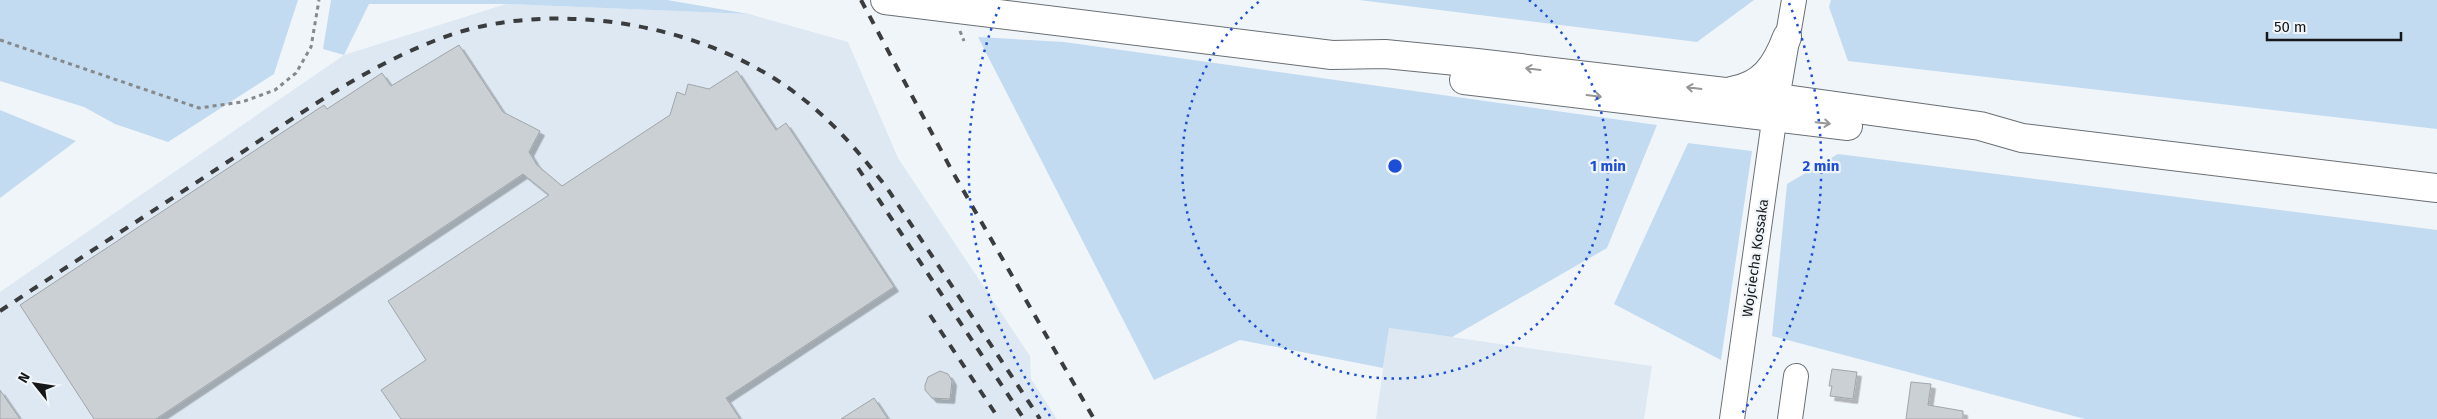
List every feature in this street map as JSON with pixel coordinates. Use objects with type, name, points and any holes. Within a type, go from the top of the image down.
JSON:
[{"type":"highway","points":[[885,0],[1332,54],[1385,54],[1477,62],[1725,92],[1776,108],[1813,103],[1980,126],[2022,138]]},
{"type":"highway","points":[[1725,92],[1750,86],[1763,79],[1786,46]]},
{"type":"highway","points":[[1786,46],[1784,67],[1790,85],[1797,94],[1813,103]]},
{"type":"highway","points":[[1332,54],[1381,68],[1776,108],[1977,139],[2022,138],[2437,188]]},
{"type":"street","name":"Wojciecha Kossaka","points":[[1732,419],[1776,108],[1794,0]]},
{"type":"street","points":[[1790,419],[1796,376]]},
{"type":"path","points":[[0,40],[199,108],[242,102],[275,90],[296,73],[310,47],[319,0]]},
{"type":"shaded area","points":[[0,0],[298,0],[274,74],[168,142],[115,124],[84,107],[0,81]]},
{"type":"shaded area","points":[[331,0],[667,0],[749,14],[506,4],[369,4],[344,55],[323,49]]},
{"type":"shaded area","points":[[1359,0],[1754,0],[1697,42]]},
{"type":"shaded area","points":[[1831,0],[2437,0],[2437,129],[1848,61],[1829,7]]},
{"type":"shaded area","points":[[506,4],[749,14],[848,42],[898,158],[1030,356],[1031,379],[1057,419],[0,419],[0,292],[344,55]]},
{"type":"shaded area","points":[[978,37],[1064,42],[1657,125],[1607,248],[1452,337],[1389,328],[1383,368],[1240,340],[1154,380]]},
{"type":"shaded area","points":[[0,110],[76,141],[0,198]]},
{"type":"shaded area","points":[[1688,143],[1752,151],[1721,360],[1614,304]]},
{"type":"shaded area","points":[[1838,154],[2437,230],[2437,419],[2085,419],[1772,336],[1787,184]]},
{"type":"shaded area","points":[[1389,328],[1652,366],[1644,419],[1376,419]]},
{"type":"building","points":[[459,45],[503,112],[540,131],[529,152],[537,165],[562,186],[670,115],[677,92],[685,95],[688,84],[709,89],[737,71],[776,130],[786,123],[894,287],[726,398],[740,419],[401,419],[381,390],[426,360],[388,301],[549,195],[523,174],[156,419],[94,419],[20,305],[324,105],[327,109],[382,73],[391,86]]},
{"type":"building","points":[[1832,369],[1857,372],[1853,399],[1830,396],[1832,386],[1829,386]]},
{"type":"building","points":[[940,371],[948,374],[952,381],[950,399],[932,398],[925,390],[928,377]]},
{"type":"building","points":[[1911,382],[1931,384],[1928,405],[1963,411],[1963,419],[1906,419]]},
{"type":"building","points":[[0,390],[20,419],[0,419]]},
{"type":"building","points":[[874,398],[888,419],[841,419]]},
{"type":"railway","points":[[861,0],[951,169],[1094,419]]},
{"type":"railway","points":[[0,311],[318,102],[399,56],[456,33],[498,23],[541,19],[586,20],[631,25],[676,35],[718,50],[758,69],[794,92],[820,113],[855,149],[887,188],[1040,419]]},
{"type":"railway","points":[[858,168],[1024,419]]},
{"type":"railway","points":[[930,315],[999,419]]}]
